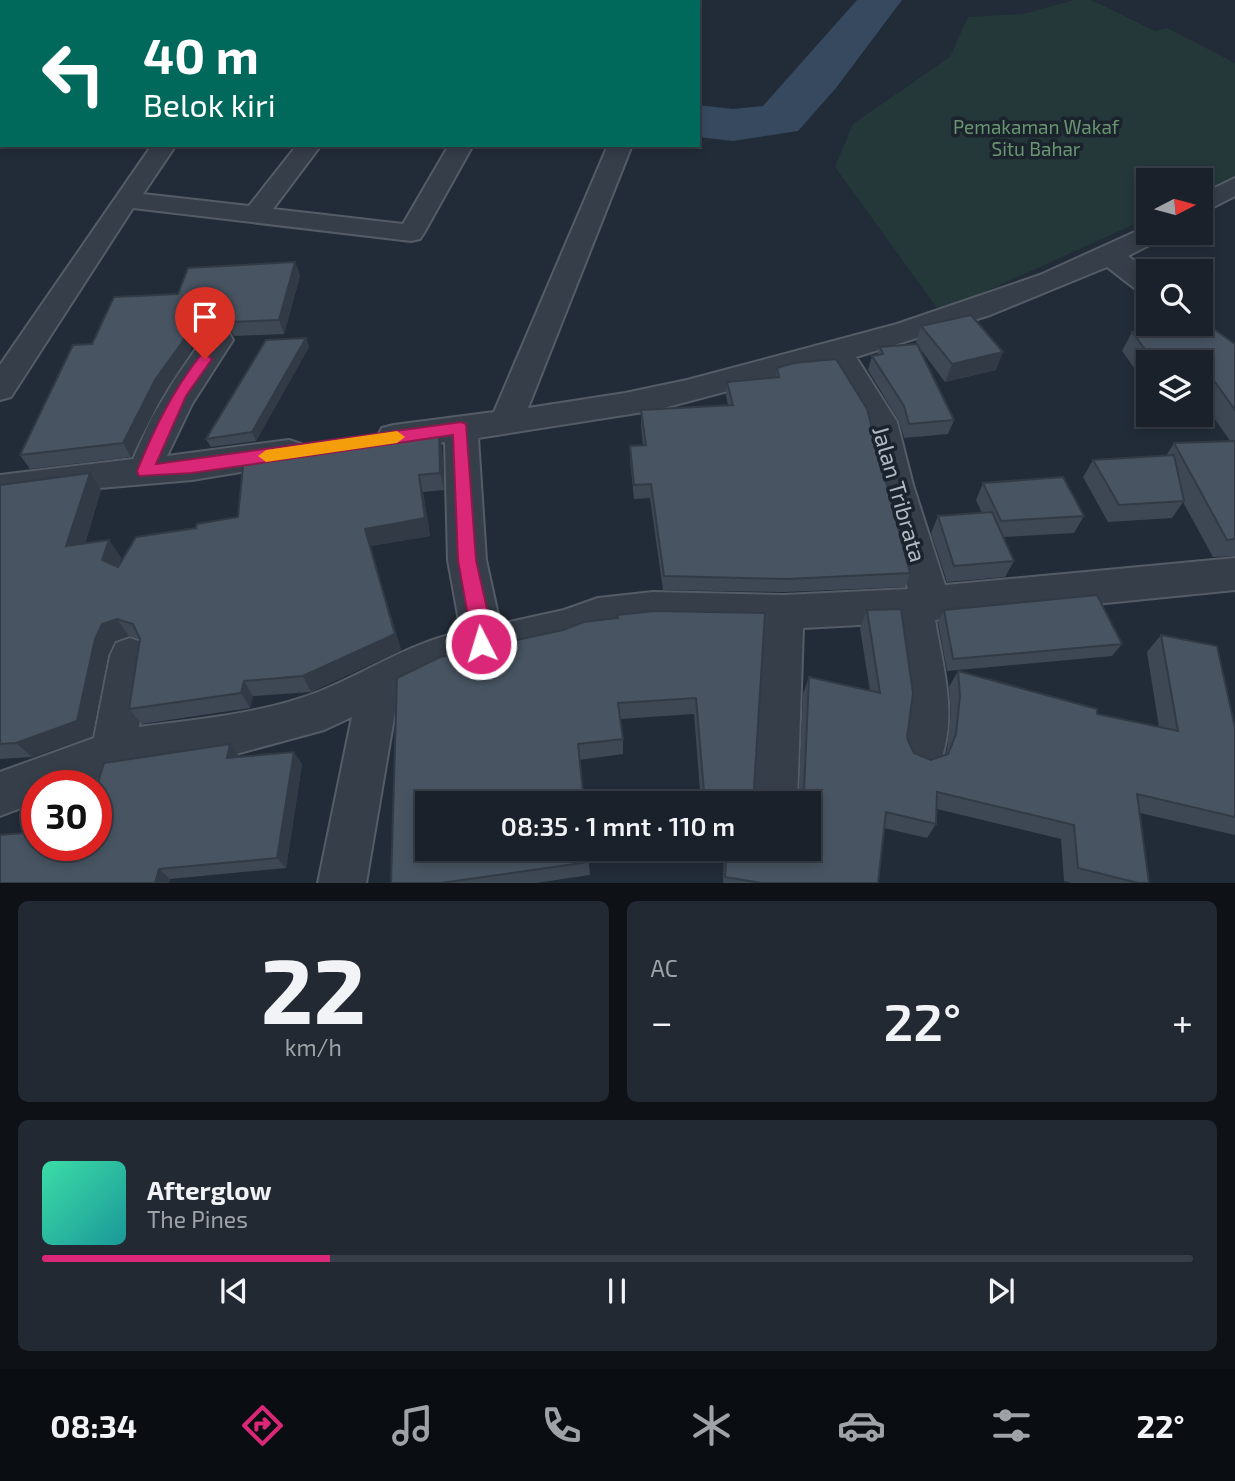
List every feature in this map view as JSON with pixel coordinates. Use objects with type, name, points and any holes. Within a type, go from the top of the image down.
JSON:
[{"type":"street","points":[[0,389],[163,147]]},
{"type":"street","points":[[256,215],[307,147]]},
{"type":"street","points":[[127,200],[411,233],[460,147]]},
{"type":"street","points":[[506,422],[619,147]]},
{"type":"street","points":[[1213,199],[1235,186]]},
{"type":"street","points":[[367,442],[624,405],[710,387],[838,352],[1029,292],[1136,242]]},
{"type":"street","points":[[1110,256],[1136,276]]},
{"type":"street","points":[[145,471],[161,429],[180,393],[218,340]]},
{"type":"street","name":"Jalan Tribrata","points":[[838,352],[881,422],[923,605],[929,709],[923,752]]},
{"type":"street","points":[[461,428],[467,560],[480,618],[481,644]]},
{"type":"street","points":[[0,489],[88,475],[145,471],[313,449]]},
{"type":"street","points":[[0,794],[113,752],[236,734],[324,710],[438,655],[564,626],[598,615],[632,611],[784,612],[923,605],[1235,574]]},
{"type":"street","points":[[776,791],[784,612]]},
{"type":"street","points":[[113,752],[130,656]]},
{"type":"street","points":[[342,883],[379,685]]},
{"type":"green space","name":"Pemakaman Wakaf Situ Bahar","points":[[1075,0],[1091,0],[1155,31],[1167,28],[1235,63],[1235,179],[1213,189],[1213,168],[1136,168],[1136,223],[940,312],[835,167],[853,124],[950,57],[968,17],[1023,14]]},
{"type":"building","points":[[295,262],[279,320],[228,322],[224,316],[211,313],[200,316],[195,323],[189,323],[183,341],[155,380],[123,443],[20,455],[73,345],[92,344],[114,297],[178,294],[188,268]]},
{"type":"building","points":[[971,315],[1003,352],[952,364],[921,326]]},
{"type":"building","points":[[1213,329],[1235,344],[1235,410],[1213,379],[1213,350],[1146,350],[1132,332],[1136,332],[1136,336],[1213,336]]},
{"type":"building","points":[[306,338],[252,432],[206,439],[266,340]]},
{"type":"building","points":[[917,344],[954,420],[909,424],[904,406],[872,356],[883,354],[880,347]]},
{"type":"building","points":[[836,359],[867,409],[910,573],[787,579],[664,576],[651,484],[634,485],[630,446],[646,445],[641,410],[733,405],[727,382],[779,377],[777,368],[794,363]]},
{"type":"building","points":[[439,430],[440,473],[419,475],[425,518],[365,529],[395,634],[303,676],[244,681],[241,693],[129,709],[140,639],[133,624],[117,619],[102,624],[95,639],[77,721],[16,743],[0,744],[0,485],[90,473],[66,546],[109,540],[102,560],[118,567],[136,537],[196,528],[197,524],[238,517],[244,456]]},
{"type":"building","points":[[1235,441],[1235,539],[1227,540],[1174,443]]},
{"type":"building","points":[[1174,455],[1184,501],[1119,505],[1093,460]]},
{"type":"building","points":[[1063,477],[1084,516],[1001,521],[983,483]]},
{"type":"building","points":[[992,512],[1014,561],[954,566],[938,516]]},
{"type":"building","points":[[1097,595],[1122,644],[953,659],[944,610]]},
{"type":"building","points":[[901,609],[913,693],[907,738],[914,753],[931,760],[948,754],[956,734],[960,696],[958,671],[1097,709],[1097,714],[1178,731],[1161,635],[1217,646],[1235,728],[1235,817],[1137,794],[1149,883],[1138,883],[1078,868],[1074,825],[937,792],[936,824],[886,812],[878,883],[761,883],[725,877],[726,861],[821,861],[821,791],[804,791],[809,677],[880,693],[867,610]]},
{"type":"building","points":[[654,611],[765,613],[754,788],[757,791],[704,791],[696,698],[618,703],[623,739],[578,744],[583,791],[415,791],[415,861],[589,862],[441,883],[391,883],[397,678],[440,657],[563,630],[584,622],[618,618],[617,615]]},
{"type":"building","points":[[230,744],[227,758],[294,752],[277,858],[159,869],[155,883],[0,883],[0,835],[21,833],[21,861],[112,861],[112,770],[102,770],[104,763]]},
{"type":"waterway","points":[[700,121],[733,125],[779,120],[818,77],[880,0]]},
{"type":"slow traffic","points":[[266,456],[397,437]]},
{"type":"route","points":[[205,359],[180,393],[161,429],[145,471],[192,467],[461,428],[467,560],[480,618],[481,644]]}]
